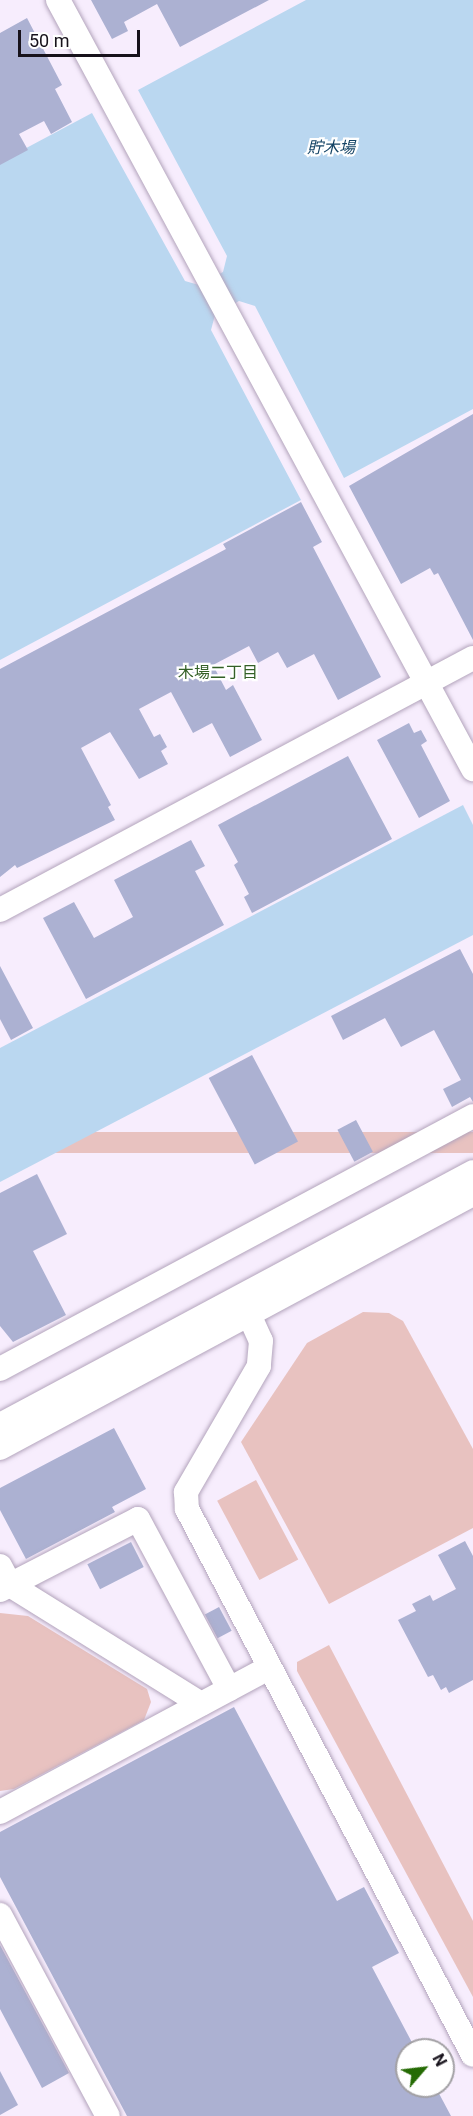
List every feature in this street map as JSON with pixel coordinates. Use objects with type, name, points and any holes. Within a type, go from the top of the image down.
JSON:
[{"type":"street","points":[[58,0],[247,356],[473,770]]},
{"type":"street","points":[[0,910],[473,658]]},
{"type":"street","points":[[0,1369],[473,1116]]},
{"type":"street","points":[[0,1448],[473,1172]]},
{"type":"street","points":[[0,1425],[473,1194]]},
{"type":"street","points":[[245,1306],[261,1341],[259,1366],[186,1492],[185,1501],[473,2055]]},
{"type":"street","points":[[3,1580],[138,1519],[230,1689]]},
{"type":"street","points":[[3,1580],[201,1704]]},
{"type":"street","points":[[0,1812],[270,1667]]},
{"type":"street","points":[[0,1915],[108,2116]]},
{"type":"shaded area","points":[[0,1132],[473,1132],[473,1153],[0,1153]]},
{"type":"shaded area","points":[[363,1312],[389,1313],[403,1321],[473,1449],[473,1528],[329,1604],[241,1442],[307,1343]]},
{"type":"shaded area","points":[[256,1480],[298,1559],[259,1580],[217,1501]]},
{"type":"shaded area","points":[[0,1613],[28,1616],[147,1689],[151,1702],[144,1720],[14,1789],[0,1791]]},
{"type":"shaded area","points":[[329,1645],[473,1921],[473,1997],[297,1671],[297,1662]]},
{"type":"water","name":"貯木場","points":[[306,0],[473,0],[473,409],[344,478],[255,306],[239,301],[215,315],[211,330],[301,500],[0,660],[0,162],[92,113],[185,281],[199,285],[223,272],[227,256],[138,90]]},
{"type":"water","points":[[463,805],[473,825],[473,935],[0,1182],[0,1048]]},
{"type":"building","points":[[91,0],[269,0],[180,47],[157,4],[124,22],[128,31],[112,39]]},
{"type":"building","points":[[27,18],[62,85],[55,89],[72,122],[51,134],[44,121],[19,134],[28,150],[0,165],[0,33]]},
{"type":"building","points":[[473,414],[473,640],[438,573],[434,575],[430,568],[401,584],[349,486]]},
{"type":"building","points":[[301,502],[322,542],[313,547],[381,677],[338,700],[314,654],[287,668],[278,652],[258,663],[249,646],[213,665],[226,690],[233,685],[262,740],[230,757],[212,723],[193,733],[171,692],[139,709],[154,737],[160,734],[167,747],[161,751],[168,764],[139,779],[110,732],[81,748],[111,805],[108,807],[115,820],[17,868],[15,865],[0,877],[0,669],[226,549],[223,544]]},
{"type":"building","points":[[409,723],[414,733],[421,730],[427,741],[421,745],[450,801],[419,818],[377,740]]},
{"type":"building","points":[[348,756],[392,839],[252,913],[244,897],[249,894],[234,865],[238,862],[218,825]]},
{"type":"building","points":[[191,840],[205,866],[195,871],[224,925],[86,999],[43,918],[74,902],[94,938],[133,917],[114,880]]},
{"type":"building","points":[[460,949],[473,974],[473,1102],[470,1097],[452,1107],[443,1089],[461,1080],[434,1030],[401,1047],[385,1018],[343,1040],[331,1016]]},
{"type":"building","points":[[0,966],[33,1028],[11,1040],[0,1019]]},
{"type":"building","points":[[252,1055],[298,1142],[255,1165],[209,1078]]},
{"type":"building","points":[[356,1120],[373,1152],[354,1162],[337,1130]]},
{"type":"building","points":[[37,1174],[67,1234],[33,1251],[66,1315],[13,1342],[0,1326],[0,1193]]},
{"type":"building","points":[[114,1428],[146,1489],[112,1507],[115,1512],[26,1559],[0,1510],[0,1488]]},
{"type":"building","points":[[465,1541],[473,1556],[473,1680],[449,1693],[446,1687],[441,1690],[433,1675],[428,1677],[398,1620],[416,1611],[412,1604],[430,1595],[433,1601],[456,1589],[438,1555]]},
{"type":"building","points":[[131,1542],[144,1567],[100,1589],[87,1564]]},
{"type":"building","points":[[219,1607],[232,1631],[218,1638],[205,1615]]},
{"type":"building","points":[[234,1707],[337,1901],[364,1887],[399,1953],[372,1967],[410,2038],[395,2038],[395,2098],[441,2098],[451,2116],[127,2116],[0,1877],[0,1832]]},
{"type":"building","points":[[0,1945],[69,2073],[42,2088],[0,2009]]},
{"type":"building","points":[[0,2071],[18,2105],[0,2115]]},
{"type":"district","name":"木場二丁目","points":[[218,673]]}]
